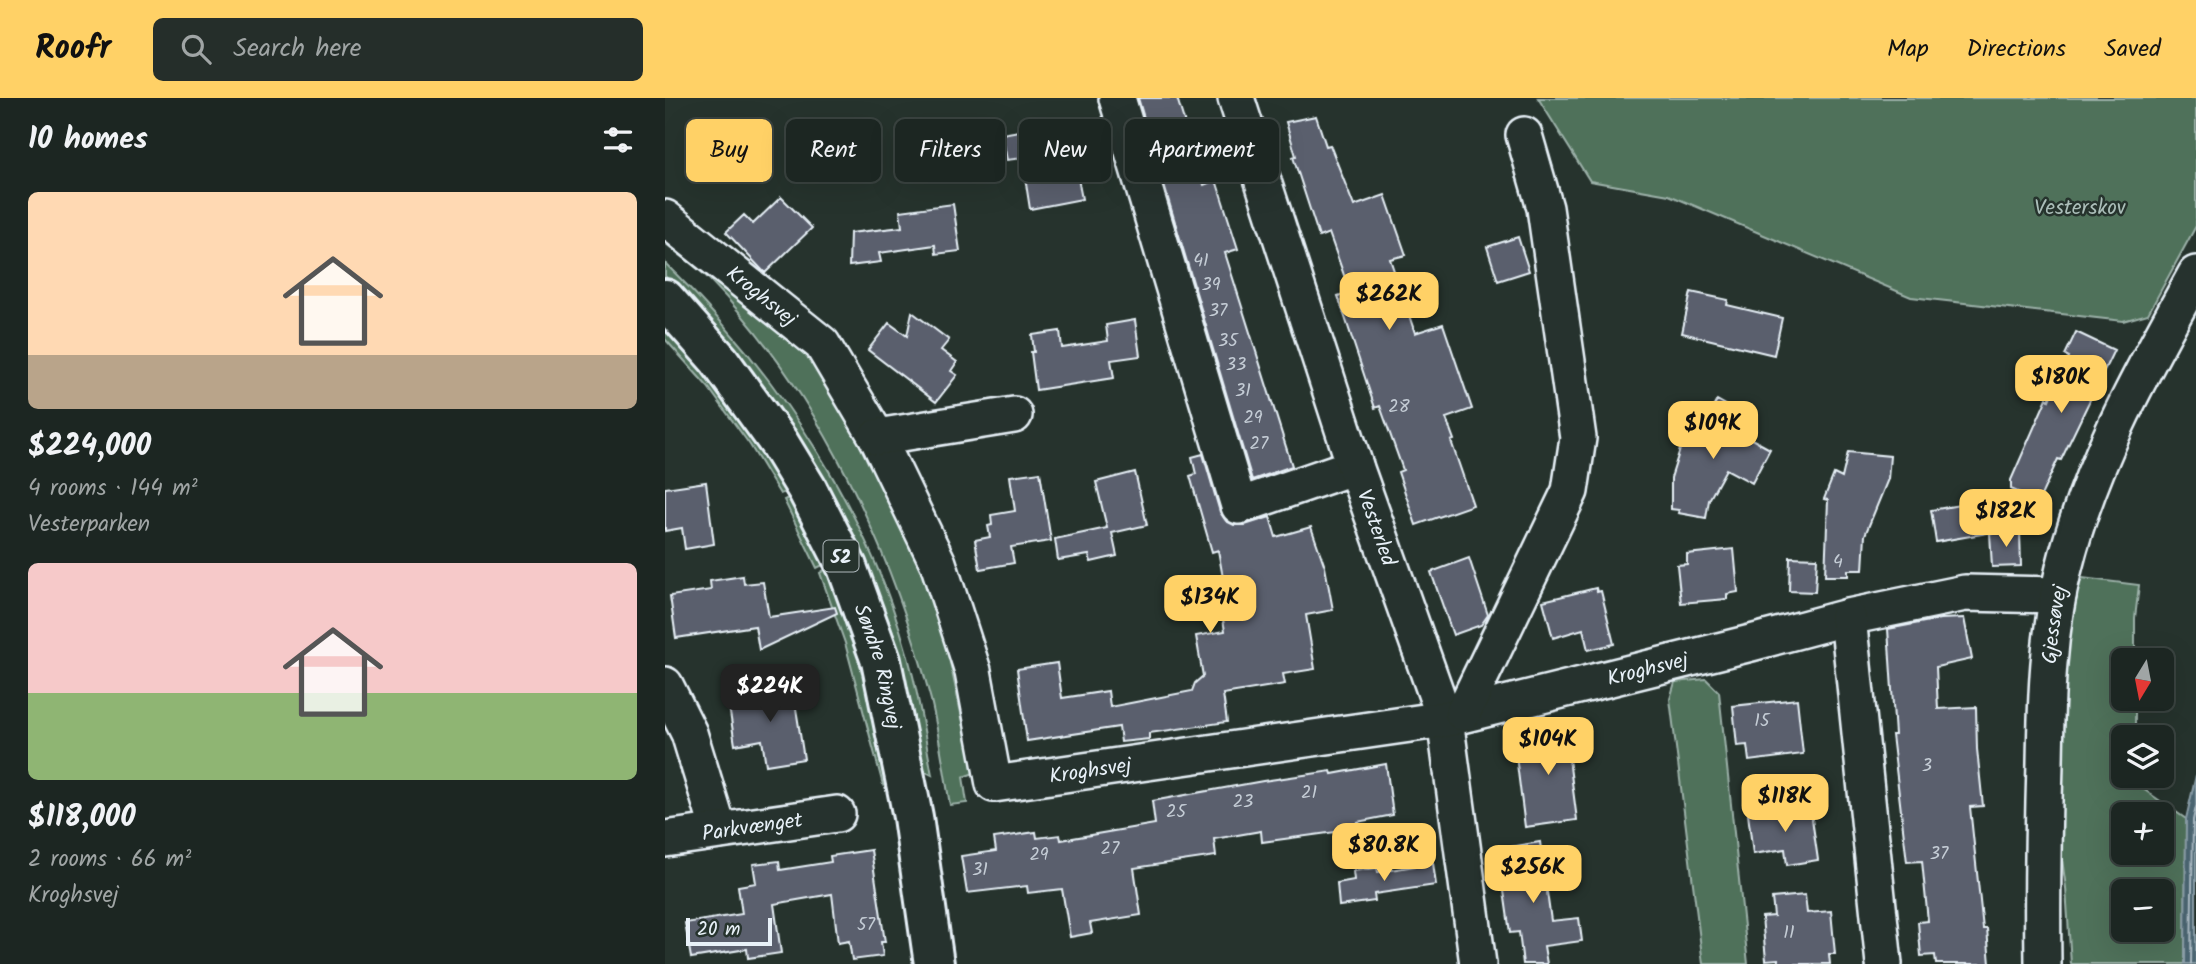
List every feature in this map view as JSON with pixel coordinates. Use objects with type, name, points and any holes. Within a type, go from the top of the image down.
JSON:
[{"type":"main road","name":"Søndre Ringvej","points":[[665,299],[719,360],[779,443],[807,489],[847,568],[881,661],[913,817],[934,964]]},
{"type":"street","points":[[1117,98],[1239,506],[1355,466]]},
{"type":"street","name":"Vesterled","points":[[1236,98],[1355,466],[1454,716],[1478,964]]},
{"type":"street","points":[[1454,716],[1570,491],[1578,438],[1545,208],[1524,135]]},
{"type":"street","name":"Kroghsvej","points":[[665,218],[822,344],[877,437],[938,563],[973,671],[994,784],[1454,716],[1848,617],[1965,593],[2058,595]]},
{"type":"street","name":"Gjessøvej","points":[[2043,964],[2045,743],[2049,652],[2058,595],[2076,526],[2131,390],[2196,274]]},
{"type":"street","points":[[877,437],[1014,415]]},
{"type":"street","points":[[1848,617],[1884,964]]},
{"type":"street","points":[[665,685],[689,733],[719,831]]},
{"type":"street","name":"Parkvænget","points":[[665,839],[837,814]]},
{"type":"green space","name":"Vesterskov","points":[[1538,98],[2196,98],[2196,226],[2148,314],[2123,321],[1911,297],[1669,195],[1590,181]]},
{"type":"green space","points":[[665,229],[791,329],[860,440],[907,531],[938,607],[974,773],[963,777],[967,803],[950,805],[934,713],[915,643],[873,531],[847,476],[818,423],[785,372],[749,324],[710,280],[665,243]]},
{"type":"green space","points":[[665,263],[747,353],[784,401],[818,452],[848,505],[874,560],[896,617],[916,688],[932,775],[922,770],[813,464],[752,373],[665,276]]},
{"type":"green space","points":[[665,328],[724,395],[788,491],[780,494],[750,445],[708,387],[665,339]]},
{"type":"green space","points":[[792,496],[815,542],[823,565],[817,568],[784,500]]},
{"type":"green space","points":[[826,569],[869,686],[891,791],[883,785],[845,643],[820,573]]},
{"type":"green space","points":[[2082,578],[2139,585],[2135,648],[2111,648],[2111,711],[2135,711],[2135,725],[2111,725],[2111,788],[2142,788],[2162,802],[2111,802],[2111,865],[2174,865],[2174,811],[2186,819],[2185,964],[2071,964],[2066,888],[2056,815],[2059,735],[2072,610]]},
{"type":"green space","points":[[1706,679],[1719,692],[1748,964],[1703,964],[1670,699],[1675,682]]},
{"type":"water","points":[[2196,775],[2196,964],[2185,964],[2186,819]]},
{"type":"building","points":[[1138,98],[1177,98],[1184,119],[1144,119]]},
{"type":"building","points":[[1316,116],[1326,146],[1330,145],[1354,206],[1385,195],[1406,255],[1390,259],[1415,333],[1443,324],[1472,409],[1446,418],[1473,505],[1416,525],[1398,472],[1403,470],[1380,406],[1375,408],[1338,296],[1350,292],[1329,233],[1319,237],[1293,157],[1296,156],[1286,122]]},
{"type":"building","points":[[1019,131],[1019,158],[1007,160],[1005,133]]},
{"type":"building","points":[[1026,182],[1079,182],[1082,199],[1030,209]]},
{"type":"building","points":[[1163,182],[1203,182],[1204,185],[1217,182],[1238,249],[1225,253],[1292,466],[1252,480]]},
{"type":"building","points":[[781,197],[812,228],[765,273],[726,232],[744,215],[753,224]]},
{"type":"building","points":[[953,204],[960,251],[936,254],[935,245],[879,253],[881,262],[849,266],[850,233],[902,227],[900,211]]},
{"type":"building","points":[[1518,237],[1529,271],[1498,281],[1487,247]]},
{"type":"building","points":[[1691,292],[1728,300],[1727,305],[1782,318],[1774,355],[1682,333]]},
{"type":"building","points":[[912,312],[949,340],[941,350],[957,362],[951,371],[957,375],[936,402],[868,350],[889,323],[907,336]]},
{"type":"building","points":[[1135,320],[1140,356],[1111,360],[1114,378],[1036,390],[1031,352],[1034,352],[1032,335],[1060,331],[1062,348],[1108,341],[1106,325]]},
{"type":"building","points":[[2076,332],[2114,350],[2040,498],[2031,498],[2011,489],[2011,480],[2047,398],[2049,400],[2069,357],[2065,355]]},
{"type":"building","points":[[1717,400],[1742,414],[1733,429],[1770,449],[1752,483],[1726,469],[1709,500],[1706,518],[1678,513],[1679,510],[1671,509],[1671,478],[1682,443],[1691,448]]},
{"type":"building","points":[[1848,452],[1890,456],[1888,479],[1865,535],[1863,570],[1848,570],[1848,576],[1825,576],[1828,500],[1824,499],[1834,474],[1842,478]]},
{"type":"building","points":[[1203,454],[1220,512],[1226,521],[1234,525],[1245,525],[1270,517],[1276,537],[1311,527],[1325,567],[1333,610],[1306,615],[1315,669],[1283,674],[1285,684],[1223,694],[1227,722],[1149,733],[1149,739],[1121,742],[1119,727],[1027,741],[1017,669],[1057,663],[1062,698],[1108,691],[1110,707],[1192,691],[1195,683],[1203,676],[1196,636],[1225,631],[1220,601],[1227,600],[1218,550],[1212,552],[1190,476],[1196,474],[1192,457]]},
{"type":"building","points":[[1040,472],[1051,541],[1011,547],[1014,563],[980,569],[975,540],[990,537],[988,526],[992,525],[991,515],[1015,511],[1010,476]]},
{"type":"building","points":[[1135,472],[1147,525],[1112,533],[1117,556],[1091,562],[1089,555],[1058,560],[1055,539],[1107,528],[1096,482]]},
{"type":"building","points":[[706,482],[714,544],[685,549],[682,528],[665,531],[665,488]]},
{"type":"building","points":[[1983,501],[1988,533],[1936,542],[1931,510]]},
{"type":"building","points":[[2020,531],[2021,566],[1992,567],[1990,533]]},
{"type":"building","points":[[1734,549],[1738,592],[1727,594],[1727,599],[1681,603],[1677,565],[1687,564],[1687,554]]},
{"type":"building","points":[[1790,557],[1817,558],[1815,592],[1789,591]]},
{"type":"building","points":[[1469,558],[1488,615],[1481,625],[1453,635],[1431,572]]},
{"type":"building","points":[[743,576],[744,584],[763,582],[769,617],[835,607],[837,613],[759,650],[755,626],[676,638],[670,596],[711,590],[710,581]]},
{"type":"building","points":[[1596,588],[1597,592],[1601,591],[1614,644],[1588,650],[1583,629],[1553,638],[1543,601]]},
{"type":"building","points":[[1964,618],[1972,659],[1936,667],[1938,709],[1976,707],[1983,806],[1970,807],[1983,929],[1987,929],[1990,964],[1936,964],[1935,955],[1921,956],[1918,922],[1928,921],[1922,861],[1907,862],[1892,735],[1895,735],[1888,629],[1940,619]]},
{"type":"building","points":[[792,683],[804,759],[766,765],[762,740],[735,745],[729,706],[756,702],[754,689]]},
{"type":"building","points":[[1797,699],[1803,754],[1749,761],[1747,745],[1737,746],[1733,706]]},
{"type":"building","points":[[1581,731],[1584,757],[1569,759],[1577,820],[1525,827],[1514,740]]},
{"type":"building","points":[[1386,764],[1393,815],[1357,822],[1358,829],[1262,842],[1261,831],[1214,839],[1216,856],[1134,868],[1141,915],[1090,923],[1092,933],[1070,937],[1062,889],[1028,893],[1027,886],[967,893],[961,856],[996,851],[994,838],[1036,832],[1037,838],[1060,835],[1061,840],[1155,824],[1152,801],[1263,781],[1331,771],[1332,774]]},
{"type":"building","points":[[1810,805],[1818,860],[1787,865],[1785,849],[1753,854],[1748,814]]},
{"type":"building","points":[[1540,842],[1551,921],[1579,918],[1582,941],[1544,946],[1547,964],[1523,964],[1519,932],[1510,933],[1501,870],[1507,869],[1504,848]]},
{"type":"building","points":[[871,850],[885,942],[881,942],[883,956],[852,960],[849,941],[838,943],[832,894],[774,904],[781,953],[748,958],[747,949],[691,958],[685,923],[742,914],[738,886],[756,883],[753,864],[779,861],[780,870],[831,862],[830,856]]},
{"type":"building","points":[[1433,863],[1436,885],[1374,894],[1375,901],[1339,906],[1337,883],[1354,880],[1353,871],[1377,868],[1378,872]]},
{"type":"building","points":[[1805,895],[1807,913],[1831,911],[1835,954],[1829,954],[1830,964],[1778,964],[1778,959],[1766,960],[1762,917],[1774,916],[1772,898]]}]
